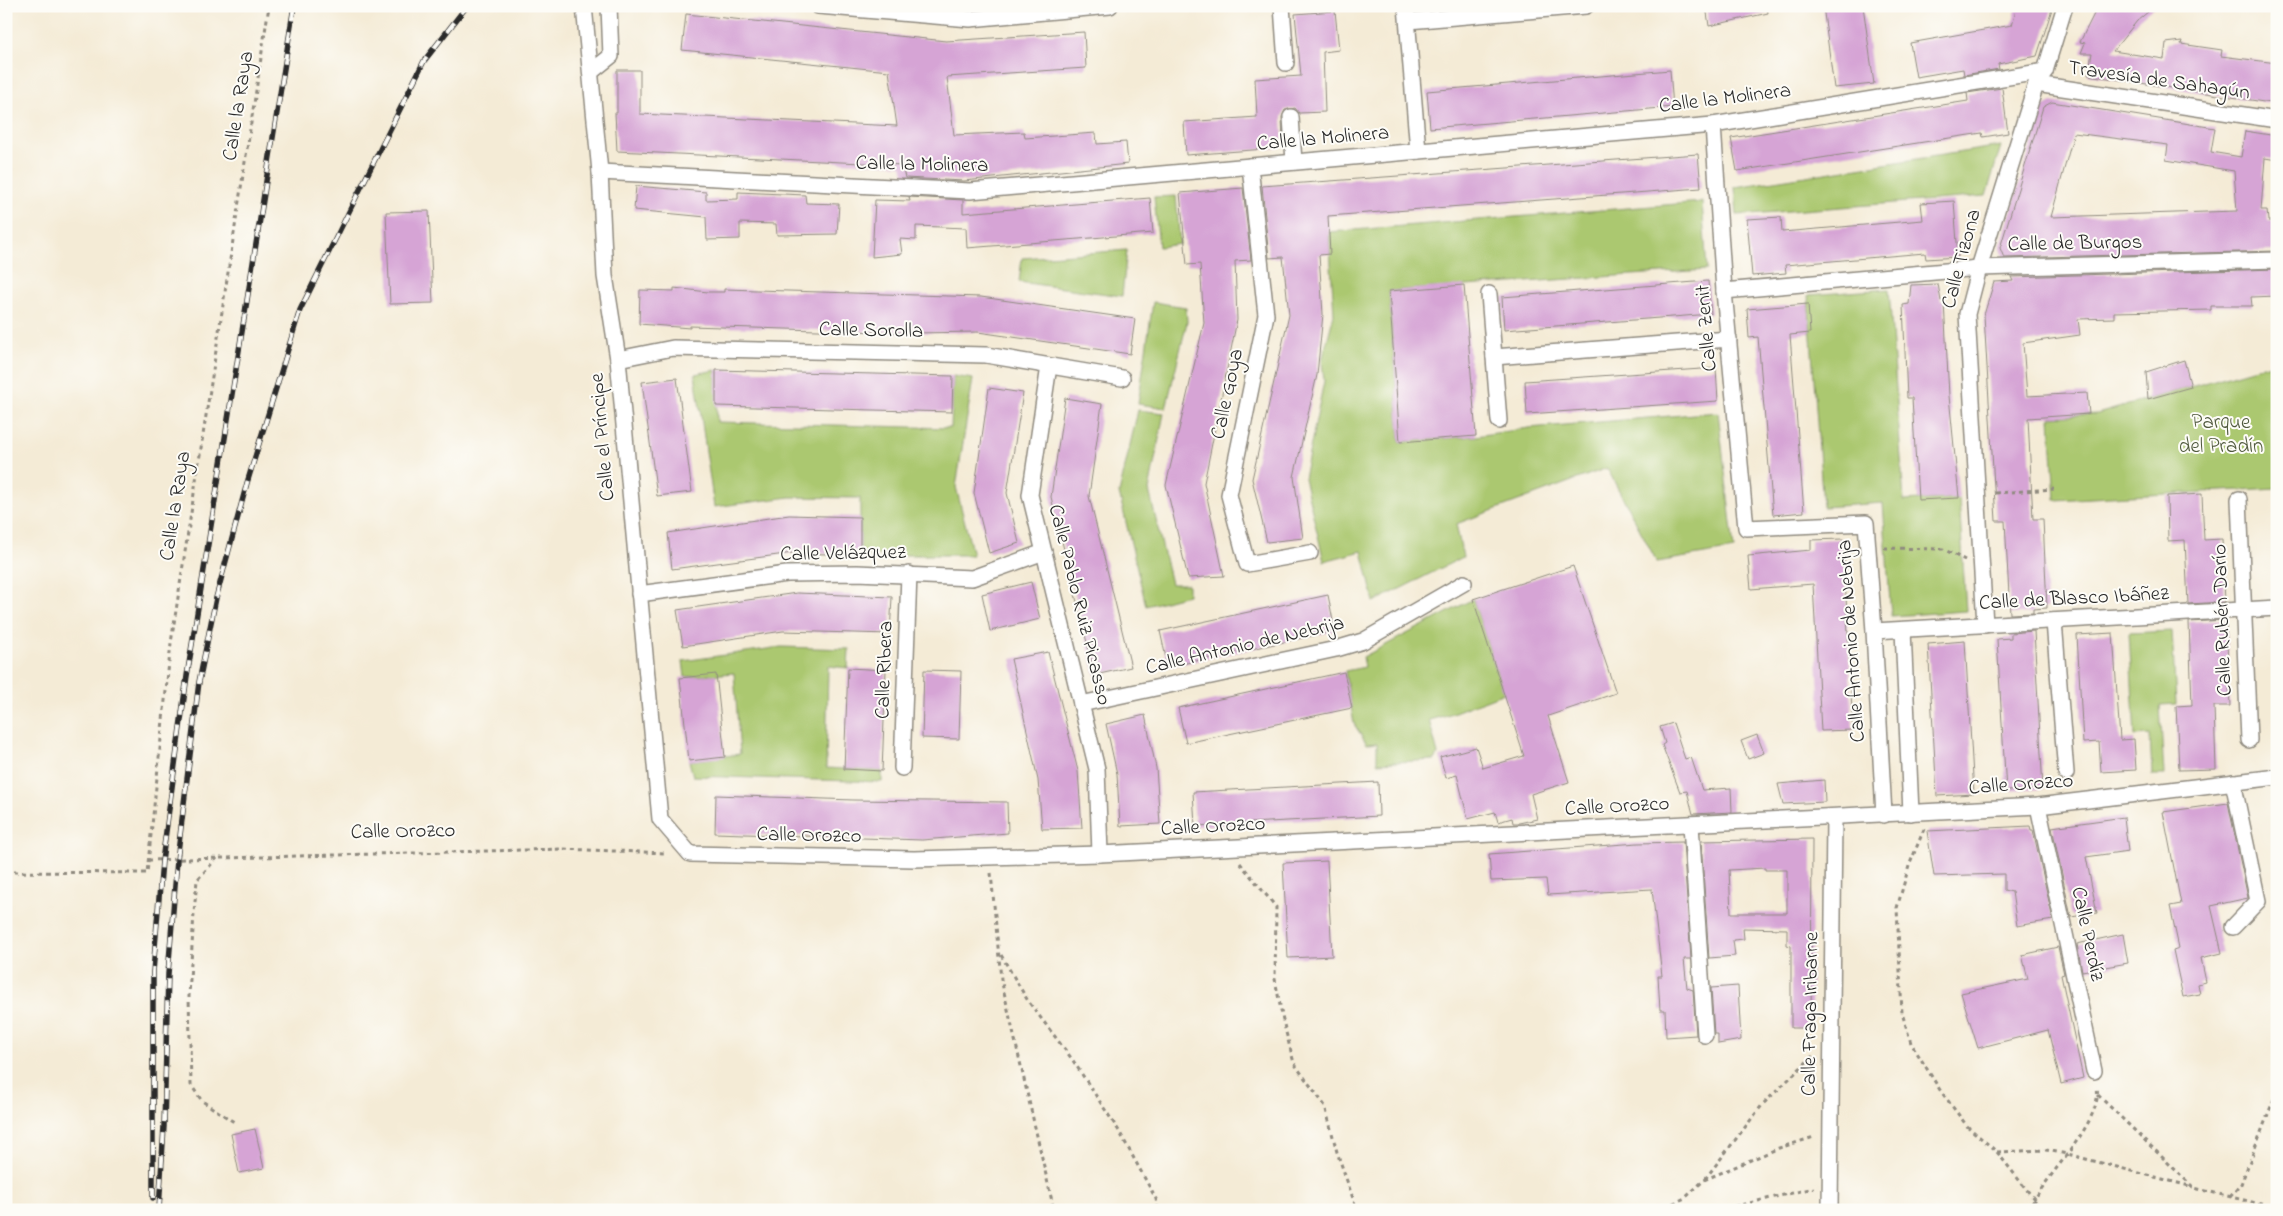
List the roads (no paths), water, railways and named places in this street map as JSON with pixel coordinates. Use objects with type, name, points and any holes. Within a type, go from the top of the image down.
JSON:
[{"type":"street","name":"Calle el Príncipe","points":[[584,6],[600,172],[605,276],[618,359],[660,819],[690,854]]},
{"type":"street","points":[[591,72],[611,56],[609,6]]},
{"type":"street","points":[[823,7],[971,13],[1110,6]]},
{"type":"street","points":[[1282,6],[1286,63]]},
{"type":"street","points":[[1418,151],[1407,14],[1586,6]]},
{"type":"street","name":"Calle Tizona","points":[[1986,625],[1967,314],[1979,268],[2036,84],[2045,71],[2065,7]]},
{"type":"street","name":"Calle la Molinera","points":[[600,172],[970,191],[1714,124],[2045,71]]},
{"type":"street","name":"Travesía de Sahagún","points":[[2036,84],[2277,120]]},
{"type":"street","points":[[1291,117],[1294,162]]},
{"type":"street","name":"Calle Zenit","points":[[1714,124],[1724,291],[1746,528]]},
{"type":"street","name":"Calle Goya","points":[[1250,166],[1266,315],[1229,495],[1247,564],[1310,553]]},
{"type":"street","name":"Calle de Burgos","points":[[1724,291],[1979,268],[2277,260]]},
{"type":"street","points":[[1489,294],[1499,421]]},
{"type":"street","points":[[1494,357],[1729,339]]},
{"type":"street","name":"Calle Sorolla","points":[[618,359],[674,348],[986,355],[1122,378]]},
{"type":"street","name":"Calle Pablo Ruiz Picasso","points":[[1049,366],[1030,495],[1097,769],[1100,854]]},
{"type":"street","name":"Calle Rubén Darío","points":[[2239,498],[2249,740]]},
{"type":"street","name":"Calle Antonio de Nebrija","points":[[1746,528],[1866,523],[1884,815]]},
{"type":"street","name":"Calle Velázquez","points":[[639,594],[787,574],[909,574],[972,578],[1044,552]]},
{"type":"street","name":"Calle Ribera","points":[[902,768],[909,574]]},
{"type":"street","name":"Calle Antonio de Nebrija","points":[[1081,704],[1336,649],[1363,641],[1464,583]]},
{"type":"street","name":"Calle de Blasco Ibáñez","points":[[1874,631],[2245,612],[2277,608]]},
{"type":"street","points":[[2054,621],[2066,773]]},
{"type":"street","points":[[1903,630],[1911,813]]},
{"type":"street","name":"Calle Orozco","points":[[690,854],[914,859],[1100,854],[1834,818],[2038,806],[2277,777]]},
{"type":"street","points":[[2233,782],[2258,901],[2233,927]]},
{"type":"street","name":"Calle Perdíz","points":[[2038,806],[2094,1071]]},
{"type":"street","name":"Calle Fraga Iribarne","points":[[1830,1210],[1834,818]]},
{"type":"street","points":[[1690,825],[1706,1036]]},
{"type":"railway","points":[[153,1198],[153,972],[162,861],[187,676],[294,6]]},
{"type":"railway","points":[[159,1210],[164,1126],[168,974],[177,860],[199,682],[216,598],[247,483],[300,310],[424,61],[467,6]]},
{"type":"park label","name":"Parque del Pradín","points":[[2221,435]]}]
